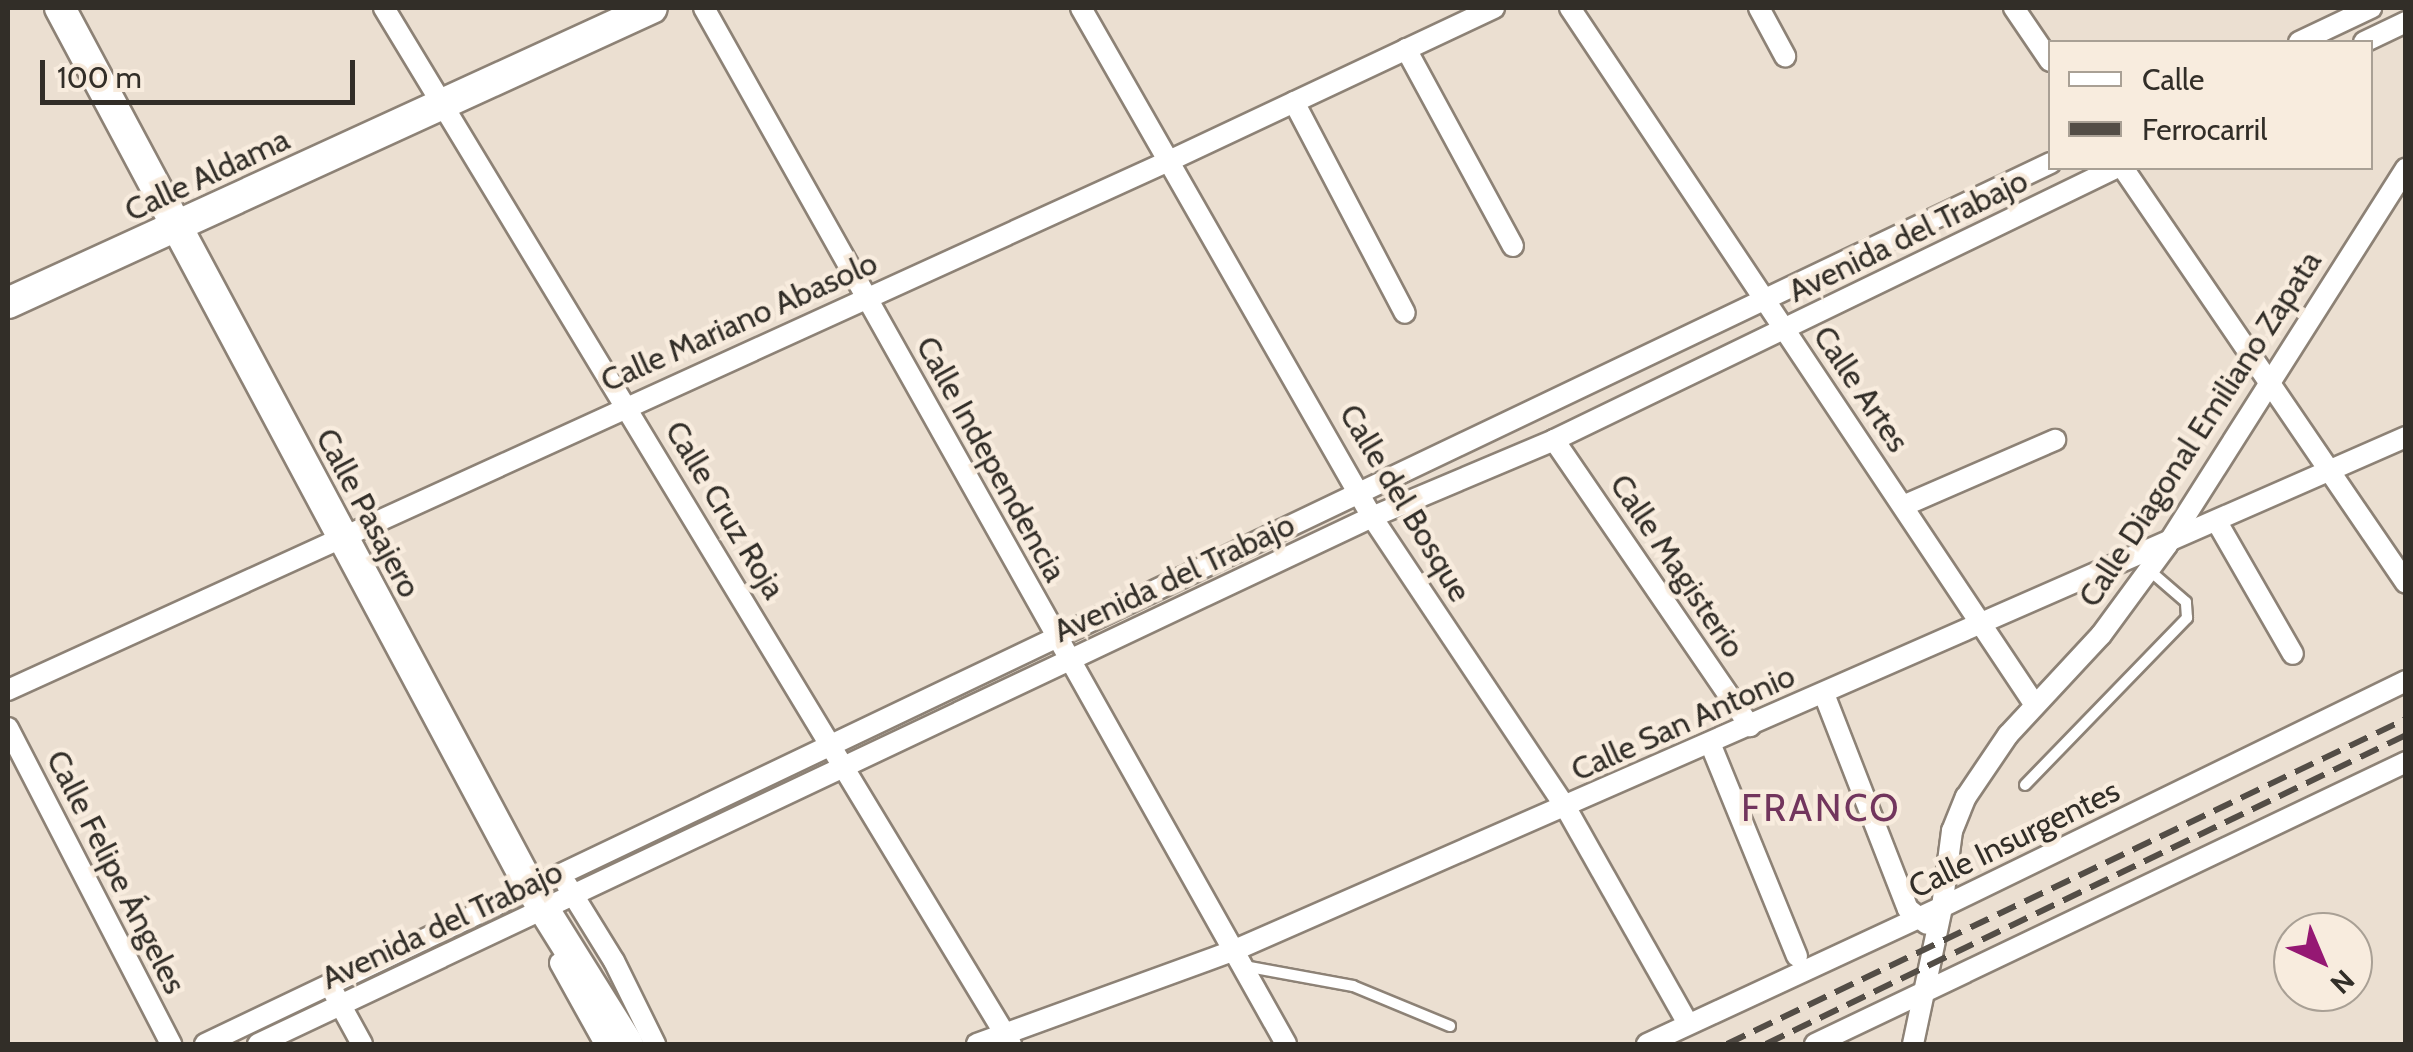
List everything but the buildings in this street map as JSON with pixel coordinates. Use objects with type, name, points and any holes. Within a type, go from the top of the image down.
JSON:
[{"type":"street","name":"Calle Pasajero","points":[[60,8],[341,538],[540,900],[628,1044]]},
{"type":"street","name":"Calle Cruz Roja","points":[[384,8],[445,102],[1008,1040]]},
{"type":"street","name":"Calle Aldama","points":[[8,303],[652,8]]},
{"type":"street","name":"Calle Independencia","points":[[704,8],[1286,1044]]},
{"type":"street","name":"Calle del Bosque","points":[[1081,8],[1172,160],[1372,517],[1566,808],[1688,1024]]},
{"type":"street","name":"Calle Mariano Abasolo","points":[[8,690],[626,405],[1172,160],[1494,8]]},
{"type":"street","name":"Calle Artes","points":[[1570,8],[2036,705]]},
{"type":"street","points":[[1760,8],[1785,56]]},
{"type":"street","points":[[2014,8],[2048,59]]},
{"type":"street","points":[[2303,40],[2371,8]]},
{"type":"street","points":[[2368,40],[2406,22]]},
{"type":"street","points":[[1406,49],[1513,246]]},
{"type":"street","points":[[1294,102],[1405,313]]},
{"type":"street","name":"Avenida del Trabajo","points":[[258,1044],[341,1005],[540,900],[560,873],[2048,164]]},
{"type":"street","name":"Calle Diagonal Emiliano Zapata","points":[[1913,1044],[1925,991],[1922,919],[1942,908],[1952,831],[1966,796],[1985,764],[2101,635],[2167,545],[2406,168]]},
{"type":"street","name":"Avenida del Trabajo","points":[[205,1044],[330,984],[540,900],[844,767],[1372,517],[1554,440],[2115,170]]},
{"type":"street","points":[[2120,170],[2406,583]]},
{"type":"street","name":"Calle San Antonio","points":[[977,1044],[1008,1040],[1240,958],[1710,743],[2406,437]]},
{"type":"street","name":"Calle Magisterio","points":[[1554,440],[1750,726]]},
{"type":"street","points":[[1903,506],[2055,440]]},
{"type":"street","points":[[2218,522],[2293,654]]},
{"type":"street","name":"Calle Insurgentes","points":[[1942,908],[2406,681]]},
{"type":"street","points":[[1824,694],[1922,919]]},
{"type":"street","name":"Calle Felipe Ángeles","points":[[8,728],[171,1044]]},
{"type":"street","points":[[1710,743],[1797,956]]},
{"type":"street","points":[[1815,1044],[2406,762]]},
{"type":"street","points":[[540,900],[560,873]]},
{"type":"street","points":[[540,900],[604,1044]]},
{"type":"street","points":[[540,900],[614,961],[655,1044]]},
{"type":"street","name":"Calle Insurgentes","points":[[1647,1044],[1922,919]]},
{"type":"street","points":[[330,984],[362,1044]]},
{"type":"lane","points":[[2026,785],[2187,618],[2186,602],[2149,570]]},
{"type":"lane","points":[[1240,958],[1353,986],[1450,1026]]},
{"type":"railway","points":[[1727,1044],[2406,719]]},
{"type":"railway","points":[[1766,1044],[2406,735]]},
{"type":"district","name":"FRANCO","points":[[1821,808]]}]
